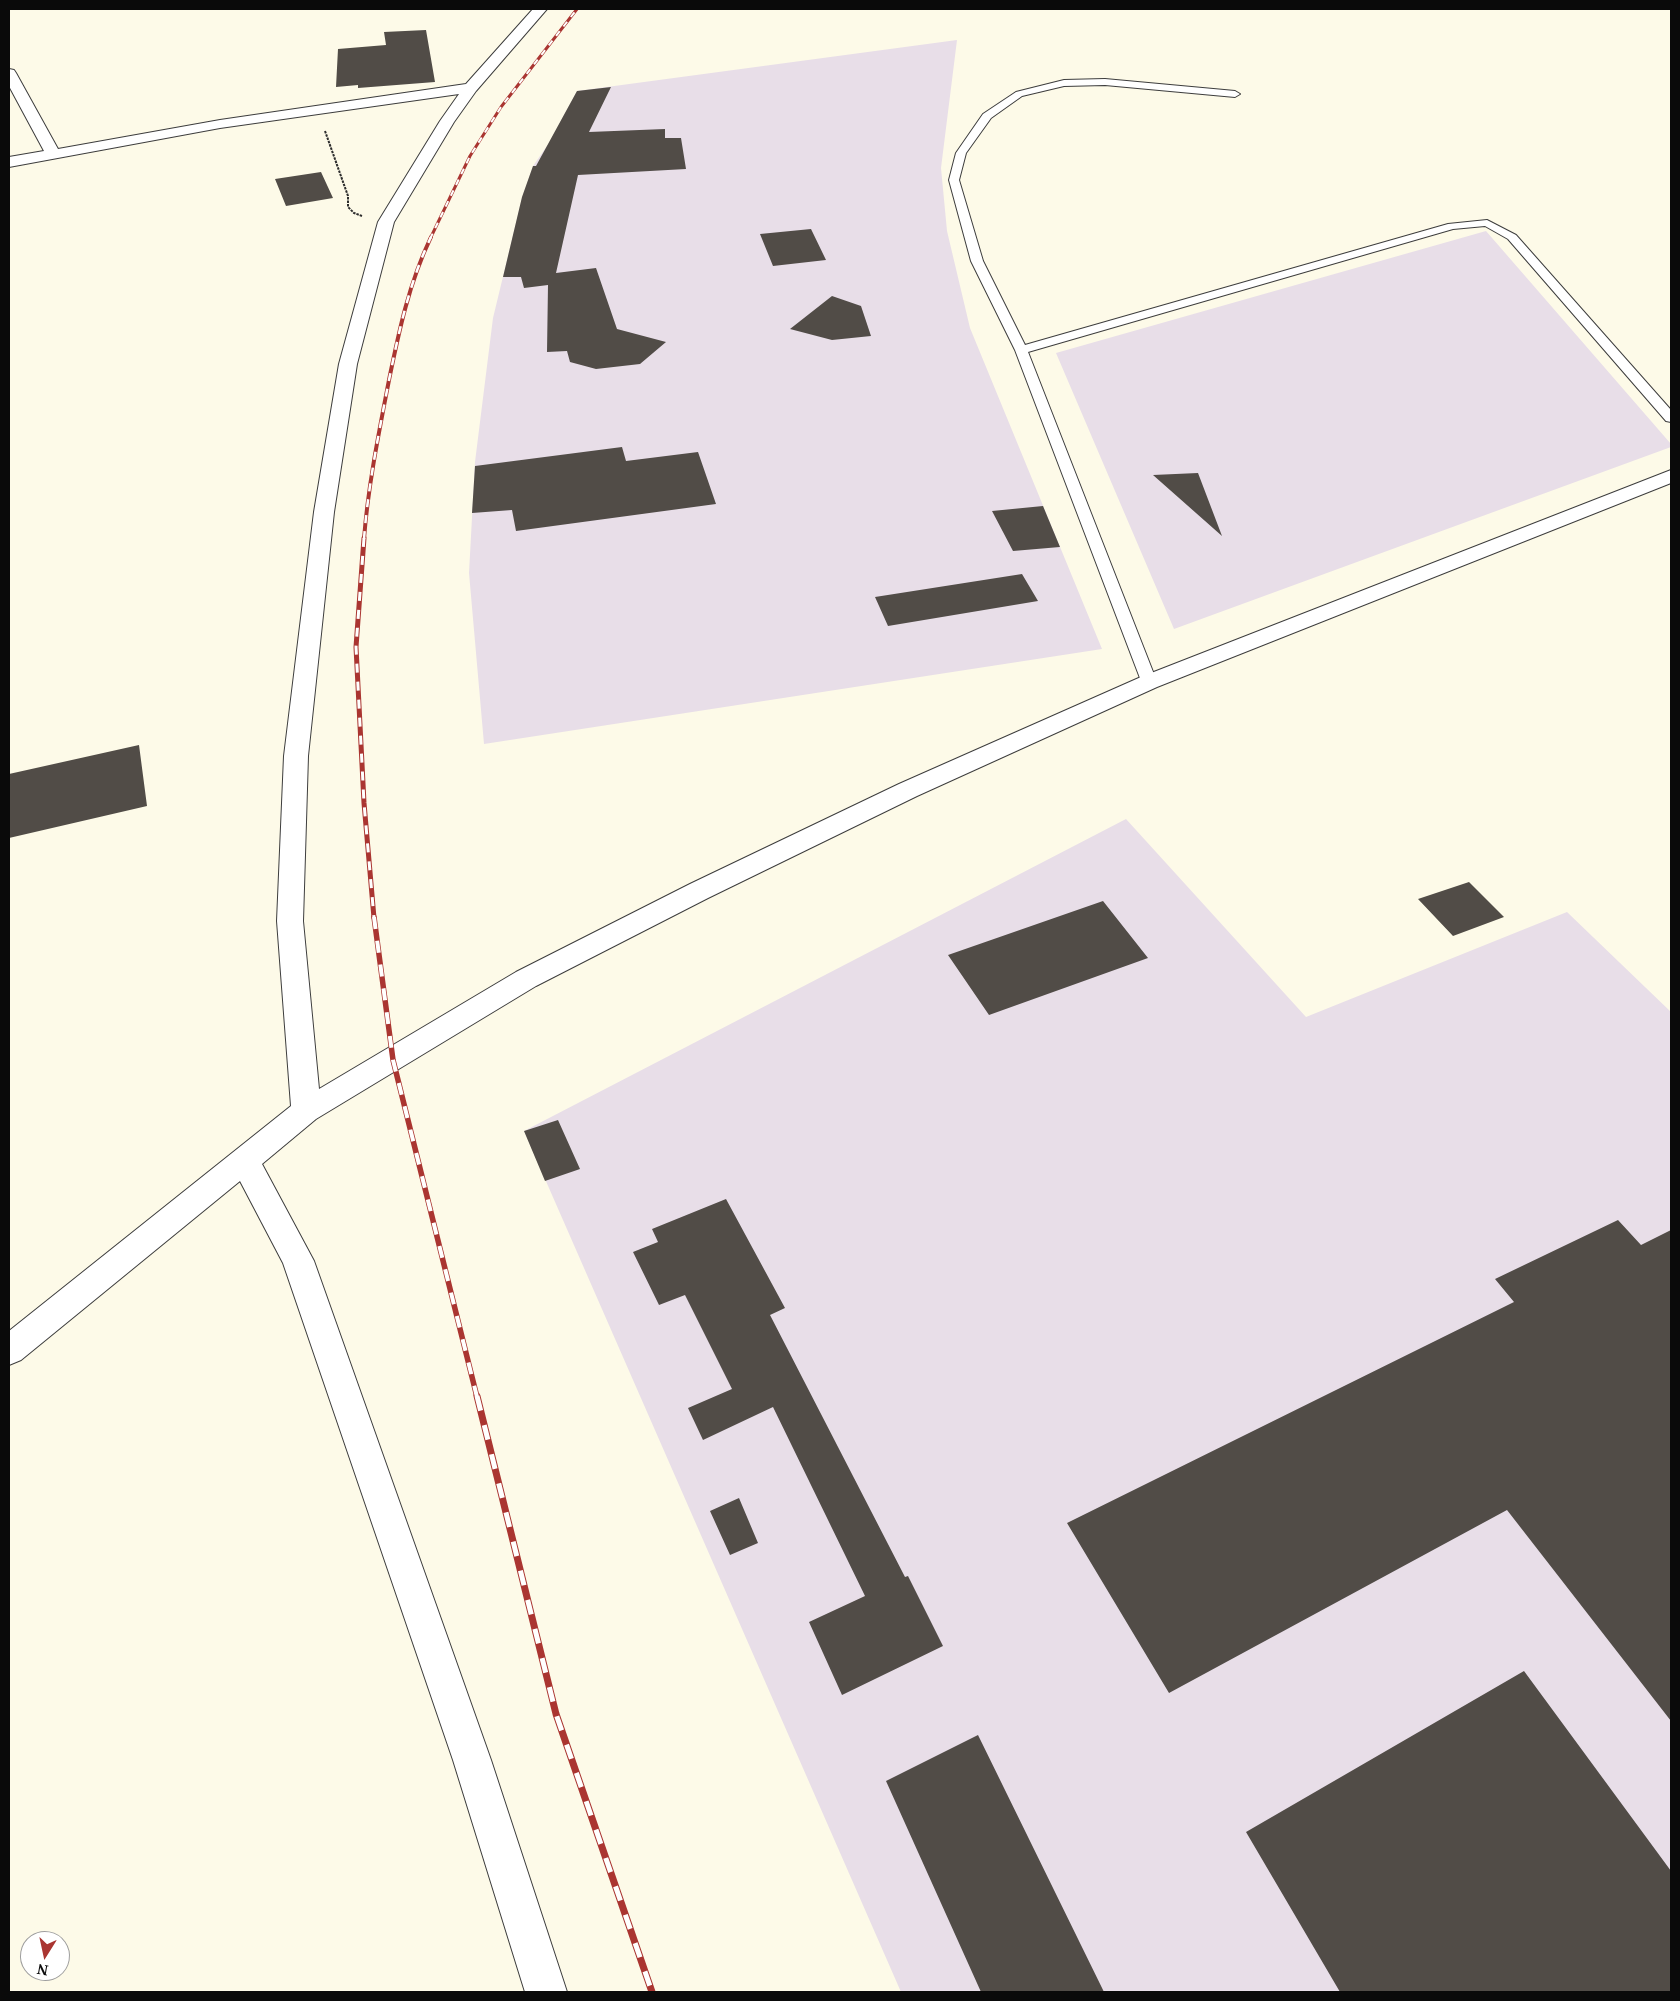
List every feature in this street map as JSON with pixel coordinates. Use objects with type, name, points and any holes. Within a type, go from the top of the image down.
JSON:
[{"type":"street","points":[[306,1111],[290,921],[296,756],[324,512],[348,364],[386,222],[447,121],[471,88],[540,9]]},
{"type":"street","points":[[9,73],[52,153]]},
{"type":"street","points":[[9,162],[52,153],[315,110],[471,88]]},
{"type":"street","points":[[9,1350],[306,1111],[526,979],[673,904],[908,790],[1149,682],[1671,476]]},
{"type":"street","points":[[244,1159],[298,1261],[472,1760],[546,1992]]},
{"type":"lane","points":[[1149,682],[1022,350],[977,261],[954,180],[960,153],[987,116],[1019,94],[1064,83],[1105,82],[1235,94]]},
{"type":"lane","points":[[1022,350],[1452,226],[1487,223],[1512,237],[1671,418]]},
{"type":"path","points":[[315,110],[348,196],[348,208],[354,213],[386,222]]},
{"type":"shaded area","points":[[957,40],[941,168],[947,231],[970,328],[1102,649],[484,744],[469,573],[475,462],[493,318],[522,198],[533,166],[549,143],[577,91]]},
{"type":"shaded area","points":[[1486,231],[1671,444],[1671,447],[1174,629],[1056,353]]},
{"type":"shaded area","points":[[1126,819],[1306,1017],[1567,912],[1671,1012],[1671,1992],[901,1992],[524,1131]]},
{"type":"building","points":[[426,30],[435,82],[358,88],[358,85],[336,87],[338,49],[386,45],[384,32]]},
{"type":"building","points":[[611,87],[589,132],[665,129],[665,138],[681,138],[686,169],[578,175],[556,273],[596,268],[617,329],[666,342],[640,364],[596,369],[570,362],[567,351],[547,352],[548,285],[524,288],[521,277],[503,277],[522,197],[533,166],[536,166],[577,91]]},
{"type":"building","points":[[321,172],[333,198],[286,206],[275,179]]},
{"type":"building","points":[[811,229],[826,260],[773,266],[760,234]]},
{"type":"building","points":[[832,296],[861,306],[871,336],[832,340],[790,329]]},
{"type":"building","points":[[622,447],[626,461],[698,452],[716,504],[516,531],[512,510],[472,513],[475,466]]},
{"type":"building","points":[[1198,473],[1222,536],[1153,475]]},
{"type":"building","points":[[1043,506],[1060,547],[1013,551],[992,511]]},
{"type":"building","points":[[1022,574],[1038,601],[888,626],[875,597]]},
{"type":"building","points":[[139,745],[147,806],[9,838],[9,774]]},
{"type":"building","points":[[1469,882],[1504,917],[1453,936],[1418,899]]},
{"type":"building","points":[[1103,901],[1148,958],[989,1015],[948,955]]},
{"type":"building","points":[[558,1120],[580,1169],[545,1181],[524,1131]]},
{"type":"building","points":[[726,1199],[785,1308],[770,1315],[905,1577],[908,1576],[943,1646],[842,1695],[809,1622],[865,1596],[773,1407],[703,1440],[688,1408],[732,1389],[685,1295],[659,1305],[633,1252],[658,1242],[652,1229]]},
{"type":"building","points":[[1618,1220],[1641,1245],[1671,1230],[1671,1721],[1507,1510],[1169,1693],[1067,1523],[1514,1302],[1495,1279]]},
{"type":"building","points":[[739,1498],[758,1543],[730,1555],[710,1511]]},
{"type":"building","points":[[1524,1671],[1671,1871],[1671,1992],[1340,1992],[1246,1832]]},
{"type":"building","points":[[978,1735],[1104,1992],[981,1992],[886,1781]]},
{"type":"railway","points":[[430,239],[470,156],[501,107],[577,9]]},
{"type":"railway","points":[[364,539],[374,459],[397,343],[411,290],[431,237]]},
{"type":"railway","points":[[364,538],[356,647],[364,803],[374,918]]},
{"type":"railway","points":[[374,917],[393,1060],[477,1397]]},
{"type":"railway","points":[[477,1396],[556,1714],[652,1992]]}]
